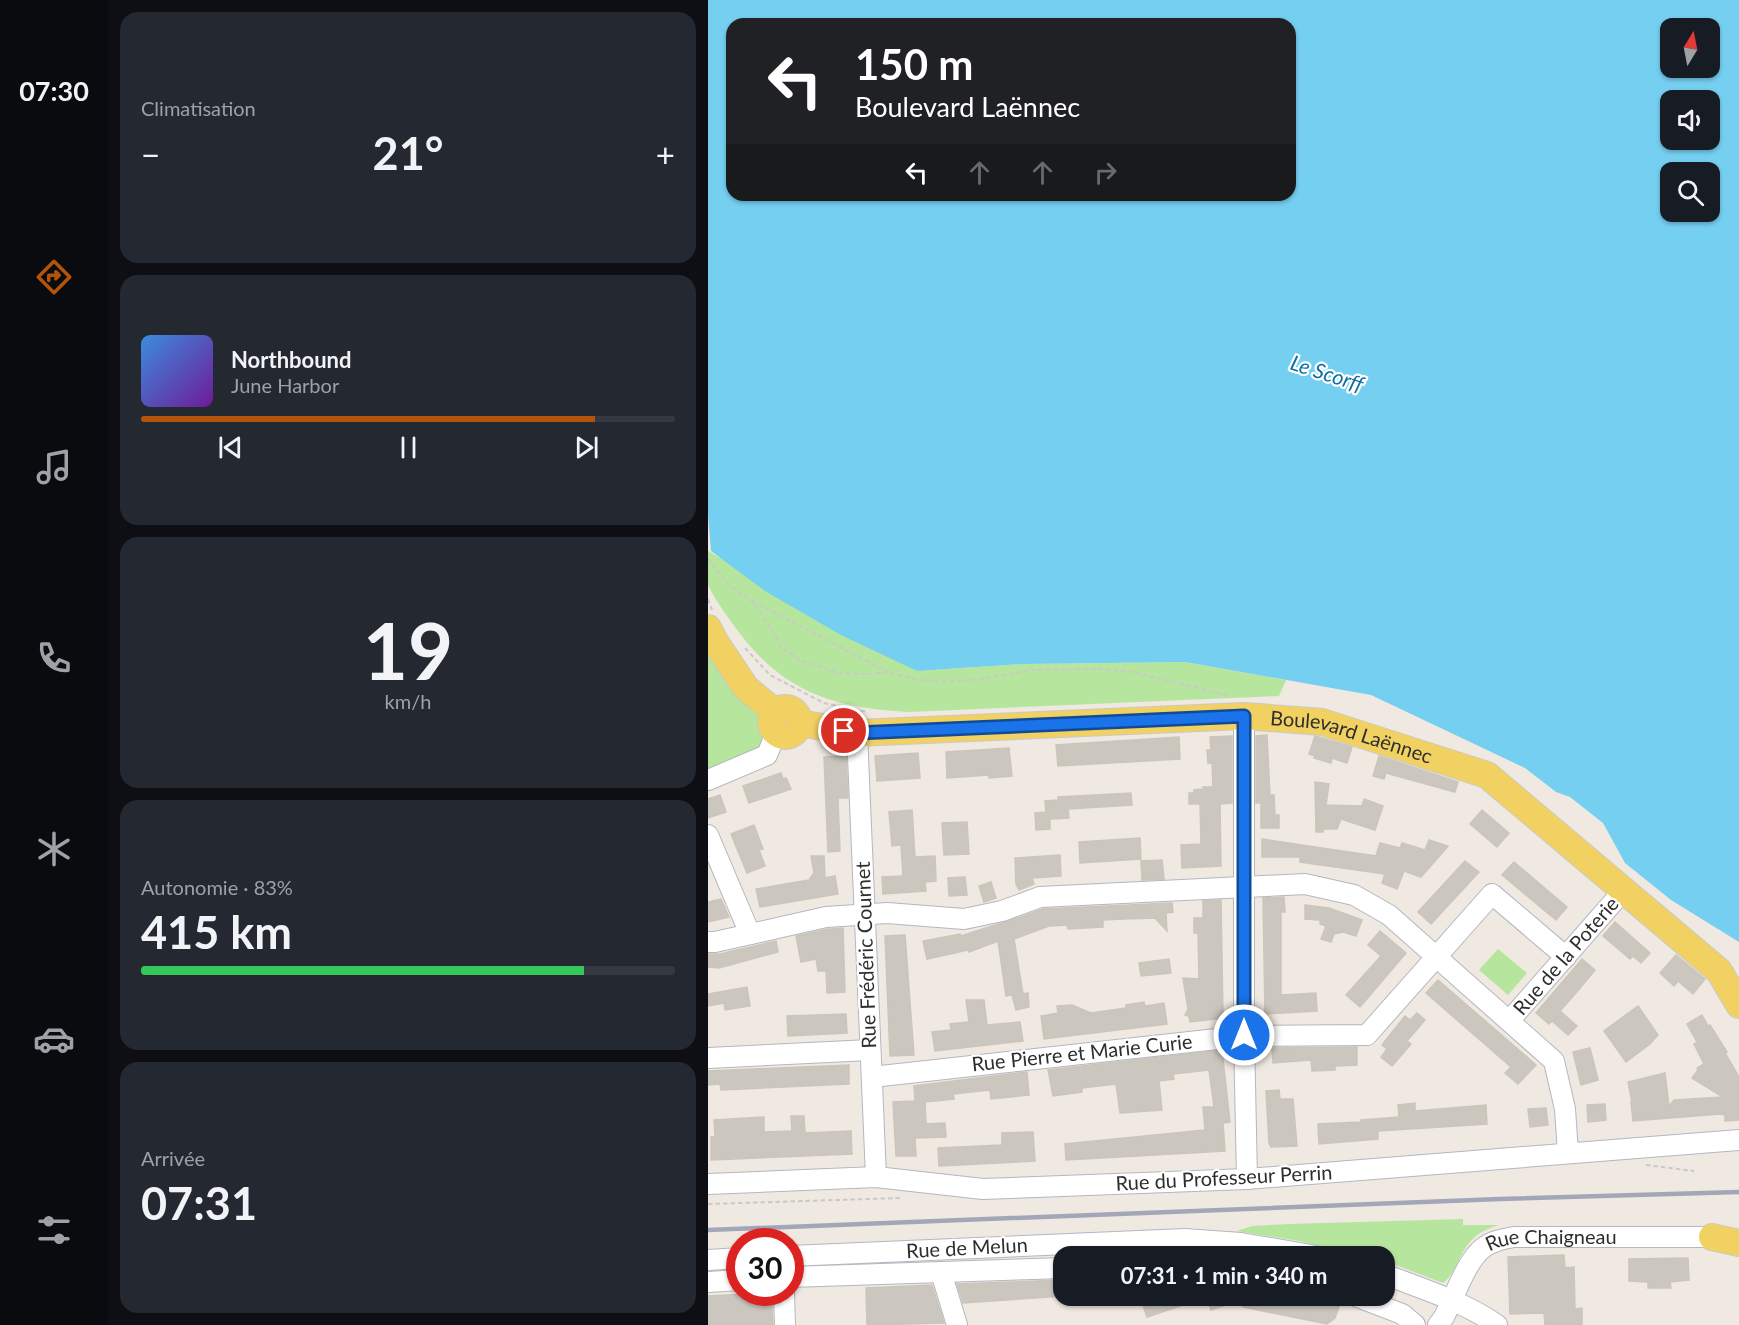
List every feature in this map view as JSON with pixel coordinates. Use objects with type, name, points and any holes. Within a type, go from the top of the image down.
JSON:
[{"type":"main road","points":[[712,623],[716,643],[746,688],[783,723]]},
{"type":"main road","name":"Boulevard Laënnec","points":[[783,723],[862,722],[1240,706],[1322,722],[1487,775],[1719,971],[1739,1005]]},
{"type":"main road","name":"Rue Chaigneau","points":[[1712,1237],[1739,1235]]},
{"type":"main road","name":"Rue Chaigneau","points":[[1712,1237],[1739,1244]]},
{"type":"street","points":[[1240,706],[1247,1179]]},
{"type":"street","name":"Rue Frédéric Cournet","points":[[862,722],[859,753],[876,1177]]},
{"type":"street","points":[[708,780],[767,755],[783,723]]},
{"type":"street","points":[[708,835],[750,933]]},
{"type":"street","points":[[708,942],[826,917],[896,913],[964,919],[1002,911],[1040,897],[1305,884],[1354,895],[1389,915],[1554,1061],[1565,1109],[1568,1153]]},
{"type":"street","name":"Rue de la Poterie","points":[[1509,1021],[1623,891]]},
{"type":"street","name":"Rue Pierre et Marie Curie","points":[[872,1077],[1244,1035],[1367,1035],[1492,894],[1566,957]]},
{"type":"street","points":[[708,1058],[870,1050]]},
{"type":"street","name":"Rue du Professeur Perrin","points":[[708,1184],[876,1177],[983,1188],[1247,1179],[1739,1140]]},
{"type":"street","name":"Rue Chaigneau","points":[[1438,1325],[1481,1249],[1500,1240],[1514,1237],[1712,1237]]},
{"type":"street","name":"Rue de Melun","points":[[804,1255],[1185,1239],[1258,1246]]},
{"type":"street","points":[[708,1260],[726,1259]]},
{"type":"street","name":"Rue de Melun","points":[[804,1277],[1053,1268]]},
{"type":"street","points":[[941,1272],[957,1325]]},
{"type":"street","points":[[1395,1278],[1452,1300],[1497,1325]]},
{"type":"street","points":[[708,1282],[726,1281]]},
{"type":"street","points":[[783,1306],[784,1325]]},
{"type":"street","points":[[1381,1306],[1402,1314],[1415,1325]]},
{"type":"path","points":[[708,558],[729,585],[752,601],[888,672],[914,679],[939,682],[983,679],[1030,670],[1101,669],[1134,672],[1240,706]]},
{"type":"path","points":[[708,599],[712,623]]},
{"type":"path","points":[[752,601],[770,626],[781,647],[800,660],[838,673],[888,672]]},
{"type":"path","points":[[739,642],[771,675],[862,722]]},
{"type":"path","points":[[708,1203],[894,1198]]},
{"type":"green space","points":[[708,551],[917,671],[1023,664],[1184,662],[1286,680],[1279,696],[909,712],[882,710],[835,701],[793,683],[756,652],[738,631],[708,584]]},
{"type":"green space","points":[[708,628],[771,723],[772,729],[767,755],[708,780]]},
{"type":"green space","points":[[1498,949],[1527,973],[1508,995],[1479,970]]},
{"type":"green space","points":[[1463,1219],[1463,1225],[1498,1225],[1471,1241],[1443,1283],[1395,1265],[1395,1246],[1318,1246],[1237,1231],[1252,1226]]},
{"type":"water","name":"Le Scorff","points":[[708,0],[1739,0],[1739,942],[1671,900],[1625,863],[1603,823],[1570,797],[1556,792],[1525,768],[1371,695],[1185,662],[1023,664],[917,671],[841,635],[765,591],[711,551],[708,514]]},
{"type":"building","points":[[1267,735],[1270,795],[1274,795],[1275,815],[1279,815],[1279,828],[1261,828],[1261,803],[1256,803],[1256,736]]},
{"type":"building","points":[[1232,736],[1232,803],[1220,804],[1221,866],[1182,868],[1181,845],[1201,844],[1200,804],[1189,804],[1189,793],[1204,789],[1203,787],[1213,787],[1212,763],[1208,763],[1207,750],[1211,750],[1210,737]]},
{"type":"building","points":[[1315,736],[1352,747],[1347,763],[1332,758],[1331,763],[1314,758],[1315,756],[1309,754]]},
{"type":"building","points":[[1179,737],[1180,759],[1058,766],[1056,745]]},
{"type":"building","points":[[1009,748],[1012,776],[947,778],[946,752]]},
{"type":"building","points":[[918,753],[920,778],[877,781],[875,756]]},
{"type":"building","points":[[846,756],[848,798],[838,798],[840,851],[828,852],[824,757]]},
{"type":"building","points":[[1379,756],[1458,782],[1455,792],[1386,773],[1384,779],[1373,776]]},
{"type":"building","points":[[781,773],[791,789],[749,803],[743,786]]},
{"type":"building","points":[[1315,782],[1329,784],[1326,805],[1362,806],[1364,799],[1383,806],[1375,830],[1341,819],[1337,829],[1324,829],[1323,832],[1316,832]]},
{"type":"building","points":[[1131,793],[1132,805],[1068,809],[1069,818],[1050,819],[1050,829],[1036,830],[1035,813],[1046,812],[1045,801],[1058,800],[1058,797]]},
{"type":"building","points":[[720,795],[726,812],[708,818],[708,799]]},
{"type":"building","points":[[912,810],[915,857],[935,856],[936,881],[925,882],[926,891],[883,894],[882,877],[903,876],[901,845],[892,846],[889,812]]},
{"type":"building","points":[[1482,810],[1509,833],[1497,847],[1470,824]]},
{"type":"building","points":[[967,822],[969,854],[944,855],[942,823]]},
{"type":"building","points":[[754,825],[763,849],[759,850],[765,866],[747,873],[731,834]]},
{"type":"building","points":[[1140,838],[1141,859],[1080,863],[1079,842]]},
{"type":"building","points":[[1262,839],[1376,856],[1380,843],[1400,848],[1402,843],[1425,850],[1429,840],[1448,846],[1421,877],[1404,871],[1397,889],[1382,883],[1385,874],[1300,862],[1300,857],[1262,857]]},
{"type":"building","points":[[1060,855],[1061,876],[1032,878],[1034,884],[1019,890],[1016,884],[1015,858]]},
{"type":"building","points":[[811,856],[824,856],[825,878],[835,876],[838,894],[760,907],[756,889],[809,880],[814,873]]},
{"type":"building","points":[[1162,860],[1164,879],[1142,880],[1141,861]]},
{"type":"building","points":[[1465,861],[1479,872],[1431,924],[1418,912]]},
{"type":"building","points":[[1514,862],[1567,907],[1556,920],[1502,875]]},
{"type":"building","points":[[965,877],[967,895],[949,896],[948,878]]},
{"type":"building","points":[[991,882],[996,898],[984,902],[979,886]]},
{"type":"building","points":[[1284,897],[1285,912],[1281,912],[1281,995],[1316,993],[1317,1011],[1265,1014],[1263,898]]},
{"type":"building","points":[[721,899],[729,917],[708,922],[708,902]]},
{"type":"building","points":[[1221,900],[1223,1018],[1190,1022],[1189,1016],[1185,1015],[1188,1009],[1183,978],[1199,979],[1198,933],[1194,933],[1194,918],[1203,918],[1203,901]]},
{"type":"building","points":[[1172,903],[1173,912],[1166,913],[1167,931],[1155,918],[1103,920],[1103,927],[1068,929],[1067,925],[1049,926],[1014,939],[1023,994],[1028,993],[1029,1007],[1016,1010],[1012,995],[1006,996],[998,941],[969,952],[968,950],[927,959],[923,941],[960,934],[961,936],[1017,918],[1018,920],[1018,918],[1042,909]]},
{"type":"building","points":[[1305,905],[1329,908],[1362,920],[1356,936],[1343,932],[1334,934],[1331,942],[1321,939],[1326,926],[1320,924],[1320,920],[1305,919]]},
{"type":"building","points":[[1615,922],[1650,953],[1641,963],[1633,956],[1630,959],[1603,936]]},
{"type":"building","points":[[843,928],[845,992],[827,993],[826,971],[818,971],[816,959],[801,962],[796,936]]},
{"type":"building","points":[[1380,931],[1406,953],[1360,1007],[1346,995],[1381,956],[1368,945]]},
{"type":"building","points":[[905,935],[914,1055],[890,1056],[885,936]]},
{"type":"building","points":[[776,941],[778,952],[719,968],[708,967],[708,954],[720,954]]},
{"type":"building","points":[[1676,955],[1705,979],[1693,994],[1678,981],[1674,986],[1660,973]]},
{"type":"building","points":[[1169,959],[1171,973],[1141,976],[1139,963]]},
{"type":"building","points":[[1582,959],[1595,970],[1576,993],[1574,990],[1575,994],[1560,1011],[1577,1026],[1568,1035],[1552,1021],[1549,1024],[1536,1013]]},
{"type":"building","points":[[1438,980],[1536,1065],[1518,1084],[1505,1073],[1511,1067],[1426,993]]},
{"type":"building","points":[[747,987],[750,1006],[725,1010],[724,1003],[708,1006],[708,994]]},
{"type":"building","points":[[966,1000],[984,1000],[987,1025],[1020,1022],[1023,1041],[935,1051],[932,1032],[951,1030],[950,1024],[969,1022]]},
{"type":"building","points":[[1144,1002],[1145,1006],[1164,1003],[1167,1024],[1044,1039],[1041,1016],[1058,1013],[1057,1006],[1072,1005],[1091,1013],[1126,1008],[1126,1005]]},
{"type":"building","points":[[1638,1006],[1658,1035],[1626,1062],[1604,1031]]},
{"type":"building","points":[[1417,1013],[1425,1020],[1407,1041],[1411,1044],[1392,1066],[1381,1057],[1387,1049],[1382,1045],[1405,1016],[1410,1020]]},
{"type":"building","points":[[846,1014],[847,1033],[788,1036],[787,1016]]},
{"type":"building","points":[[1702,1015],[1727,1052],[1725,1053],[1739,1077],[1739,1120],[1725,1121],[1725,1115],[1720,1114],[1633,1121],[1628,1082],[1665,1073],[1669,1106],[1674,1100],[1723,1097],[1692,1078],[1697,1068],[1704,1064],[1694,1044],[1697,1042],[1687,1024]]},
{"type":"building","points":[[1357,1047],[1357,1065],[1335,1066],[1335,1070],[1312,1071],[1311,1060],[1273,1063],[1272,1048]]},
{"type":"building","points":[[1590,1048],[1598,1080],[1581,1085],[1573,1052]]},
{"type":"building","points":[[1222,1050],[1230,1122],[1223,1123],[1225,1151],[1066,1160],[1065,1144],[1205,1130],[1203,1107],[1214,1107],[1209,1070],[1173,1074],[1174,1079],[1159,1081],[1162,1110],[1120,1113],[1116,1084],[1082,1088],[1082,1092],[1053,1096],[1048,1070]]},
{"type":"building","points":[[849,1065],[849,1084],[721,1090],[720,1084],[708,1085],[708,1071]]},
{"type":"building","points":[[1027,1072],[1029,1095],[991,1099],[990,1090],[953,1094],[954,1099],[925,1102],[926,1124],[945,1123],[946,1137],[915,1138],[916,1156],[896,1156],[893,1102],[915,1101],[914,1086]]},
{"type":"building","points":[[1279,1090],[1280,1099],[1293,1099],[1297,1146],[1271,1147],[1269,1143],[1266,1091]]},
{"type":"building","points":[[1415,1103],[1415,1111],[1486,1105],[1487,1124],[1378,1131],[1378,1139],[1319,1144],[1318,1124],[1399,1117],[1398,1105]]},
{"type":"building","points":[[1605,1104],[1606,1120],[1588,1122],[1587,1105]]},
{"type":"building","points":[[1546,1108],[1548,1125],[1530,1127],[1528,1109]]},
{"type":"building","points":[[791,1116],[804,1116],[805,1133],[851,1131],[852,1154],[711,1160],[711,1137],[715,1137],[714,1120],[764,1117],[764,1132],[792,1131]]},
{"type":"building","points":[[1033,1132],[1035,1161],[939,1166],[938,1148],[1002,1145],[1002,1133]]},
{"type":"building","points":[[1564,1255],[1565,1268],[1574,1267],[1575,1309],[1582,1308],[1582,1325],[1545,1325],[1544,1313],[1510,1314],[1508,1257]]},
{"type":"building","points":[[1688,1258],[1689,1280],[1670,1282],[1671,1288],[1648,1288],[1648,1282],[1629,1281],[1629,1259]]},
{"type":"building","points":[[1053,1280],[1053,1297],[963,1303],[957,1284]]},
{"type":"building","points":[[932,1285],[944,1323],[867,1325],[866,1288]]},
{"type":"building","points":[[726,1295],[726,1306],[772,1306],[773,1325],[708,1325],[708,1296]]},
{"type":"building","points":[[1143,1306],[1180,1306],[1147,1317]]},
{"type":"building","points":[[1210,1306],[1223,1306],[1211,1310]]},
{"type":"building","points":[[1339,1306],[1335,1318],[1327,1324],[1243,1307]]},
{"type":"railway","points":[[708,1230],[1500,1199],[1739,1192]]},
{"type":"route","points":[[844,731],[856,733],[1022,727],[1244,716],[1244,1035]]}]
